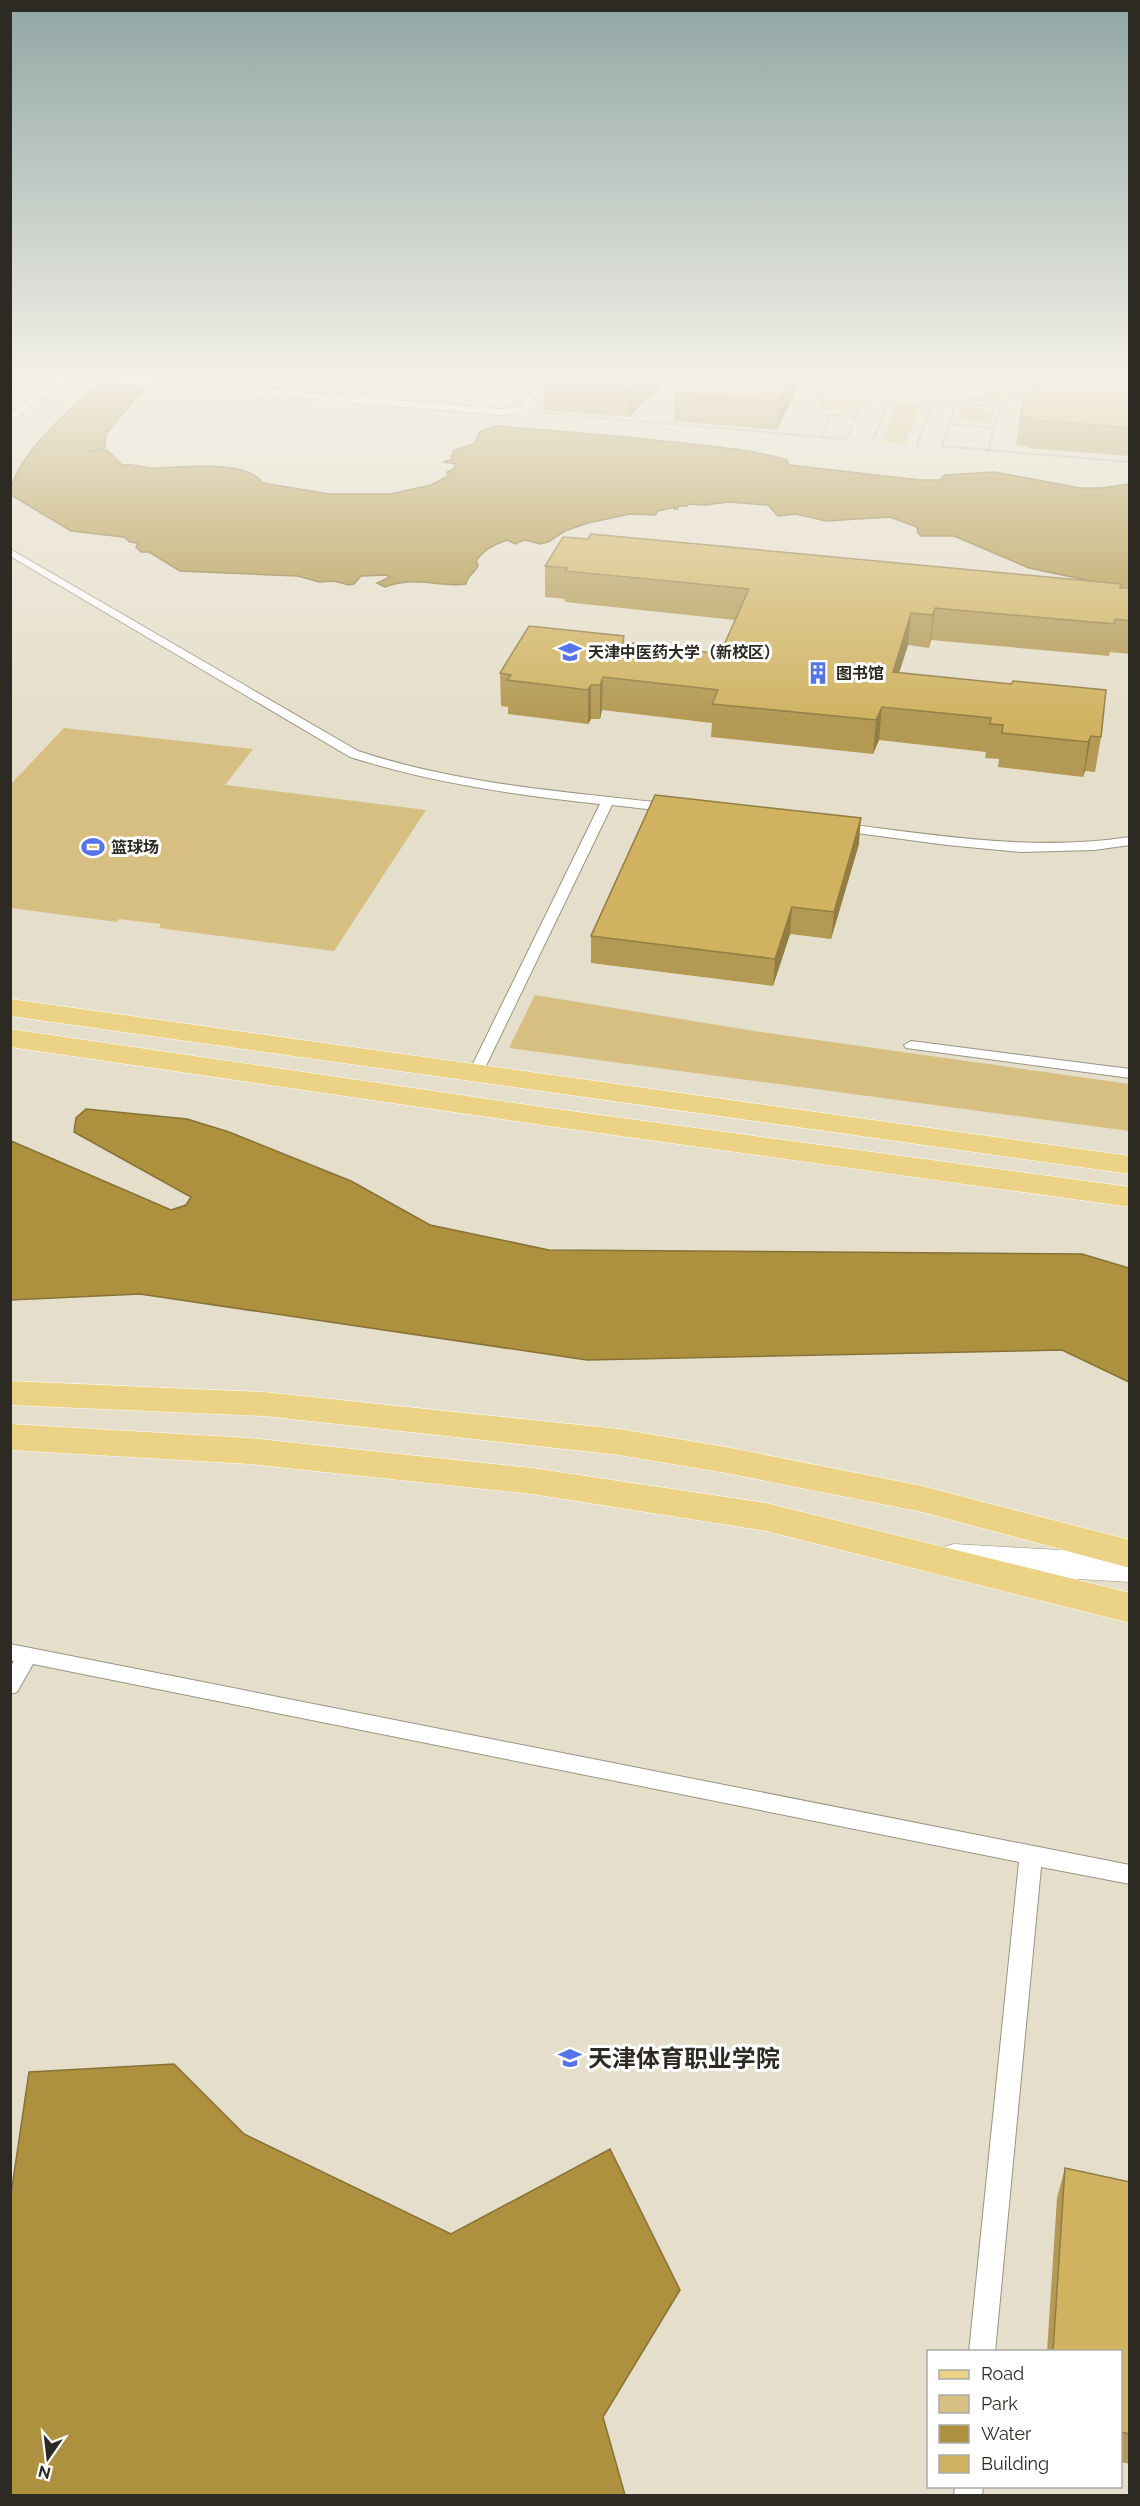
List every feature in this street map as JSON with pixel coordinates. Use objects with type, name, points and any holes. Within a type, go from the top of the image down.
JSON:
[{"type":"main road","points":[[10,1007],[1130,1165]]},
{"type":"main road","points":[[10,1038],[537,1116],[1130,1197]]},
{"type":"main road","points":[[763,1115],[1130,1189]]},
{"type":"main road","points":[[10,1393],[264,1404],[619,1442],[726,1460],[922,1499],[1130,1554]]},
{"type":"main road","points":[[10,1437],[249,1451],[532,1481],[766,1517],[1130,1608]]},
{"type":"street","points":[[928,1556],[1130,1568]]},
{"type":"lane","points":[[10,552],[354,754],[386,766],[466,783],[689,809]]},
{"type":"lane","points":[[475,1074],[608,800]]},
{"type":"lane","points":[[828,826],[1039,849],[1098,847],[1130,841]]},
{"type":"lane","points":[[911,1045],[1130,1074]]},
{"type":"lane","points":[[10,1686],[19,1654],[1130,1875]]},
{"type":"lane","points":[[982,2350],[1031,1857]]},
{"type":"green space","points":[[64,728],[253,749],[225,785],[426,810],[334,951],[159,928],[161,924],[119,919],[117,922],[11,908],[11,784]]},
{"type":"green space","points":[[535,995],[754,1031],[1129,1084],[1129,1131],[509,1048]]},
{"type":"water","points":[[12,490],[305,490],[329,494],[390,494],[408,490],[1129,490],[1129,589],[1029,568],[954,536],[921,536],[917,527],[890,517],[826,521],[796,514],[778,516],[768,505],[728,502],[705,505],[689,504],[678,506],[678,509],[674,509],[675,507],[658,511],[655,515],[630,514],[588,523],[565,531],[548,542],[540,544],[525,540],[515,544],[507,540],[498,543],[479,557],[476,561],[477,568],[466,584],[408,582],[385,587],[377,583],[390,577],[386,575],[361,576],[354,584],[349,585],[334,581],[319,582],[298,576],[180,571],[149,552],[141,552],[136,547],[138,543],[130,542],[124,537],[71,531],[11,495]]},
{"type":"water","points":[[86,1109],[187,1119],[229,1132],[351,1181],[430,1225],[549,1250],[1082,1254],[1129,1268],[1129,1382],[1062,1350],[587,1360],[140,1294],[11,1300],[11,1141],[171,1210],[186,1205],[191,1197],[74,1132],[76,1118]]},
{"type":"water","points":[[174,2064],[244,2134],[451,2234],[610,2149],[680,2290],[603,2417],[625,2495],[11,2495],[10,2201],[29,2072]]},
{"type":"building","points":[[591,534],[1121,584],[1120,588],[1130,588],[1130,621],[1115,619],[1114,624],[935,608],[933,615],[911,613],[893,672],[1011,684],[1013,681],[1106,690],[1101,737],[1091,736],[1088,742],[1002,733],[1003,725],[990,724],[991,718],[882,707],[876,720],[712,704],[718,690],[603,677],[600,685],[591,685],[588,690],[507,680],[511,675],[500,673],[529,626],[624,636],[623,642],[720,654],[749,589],[565,571],[567,568],[545,566],[563,537],[588,539]]},
{"type":"building","points":[[655,795],[861,818],[834,912],[792,907],[775,959],[591,936]]},
{"type":"building","points":[[1065,2168],[1130,2182],[1130,2434],[1122,2432],[1122,2350],[1053,2350]]},
{"type":"place","name":"天津中医药大学（新校区）","points":[[570,652]]},
{"type":"place","name":"图书馆","points":[[818,673]]},
{"type":"place","name":"篮球场","points":[[93,847]]},
{"type":"place","name":"天津体育职业学院","points":[[570,2058]]}]
